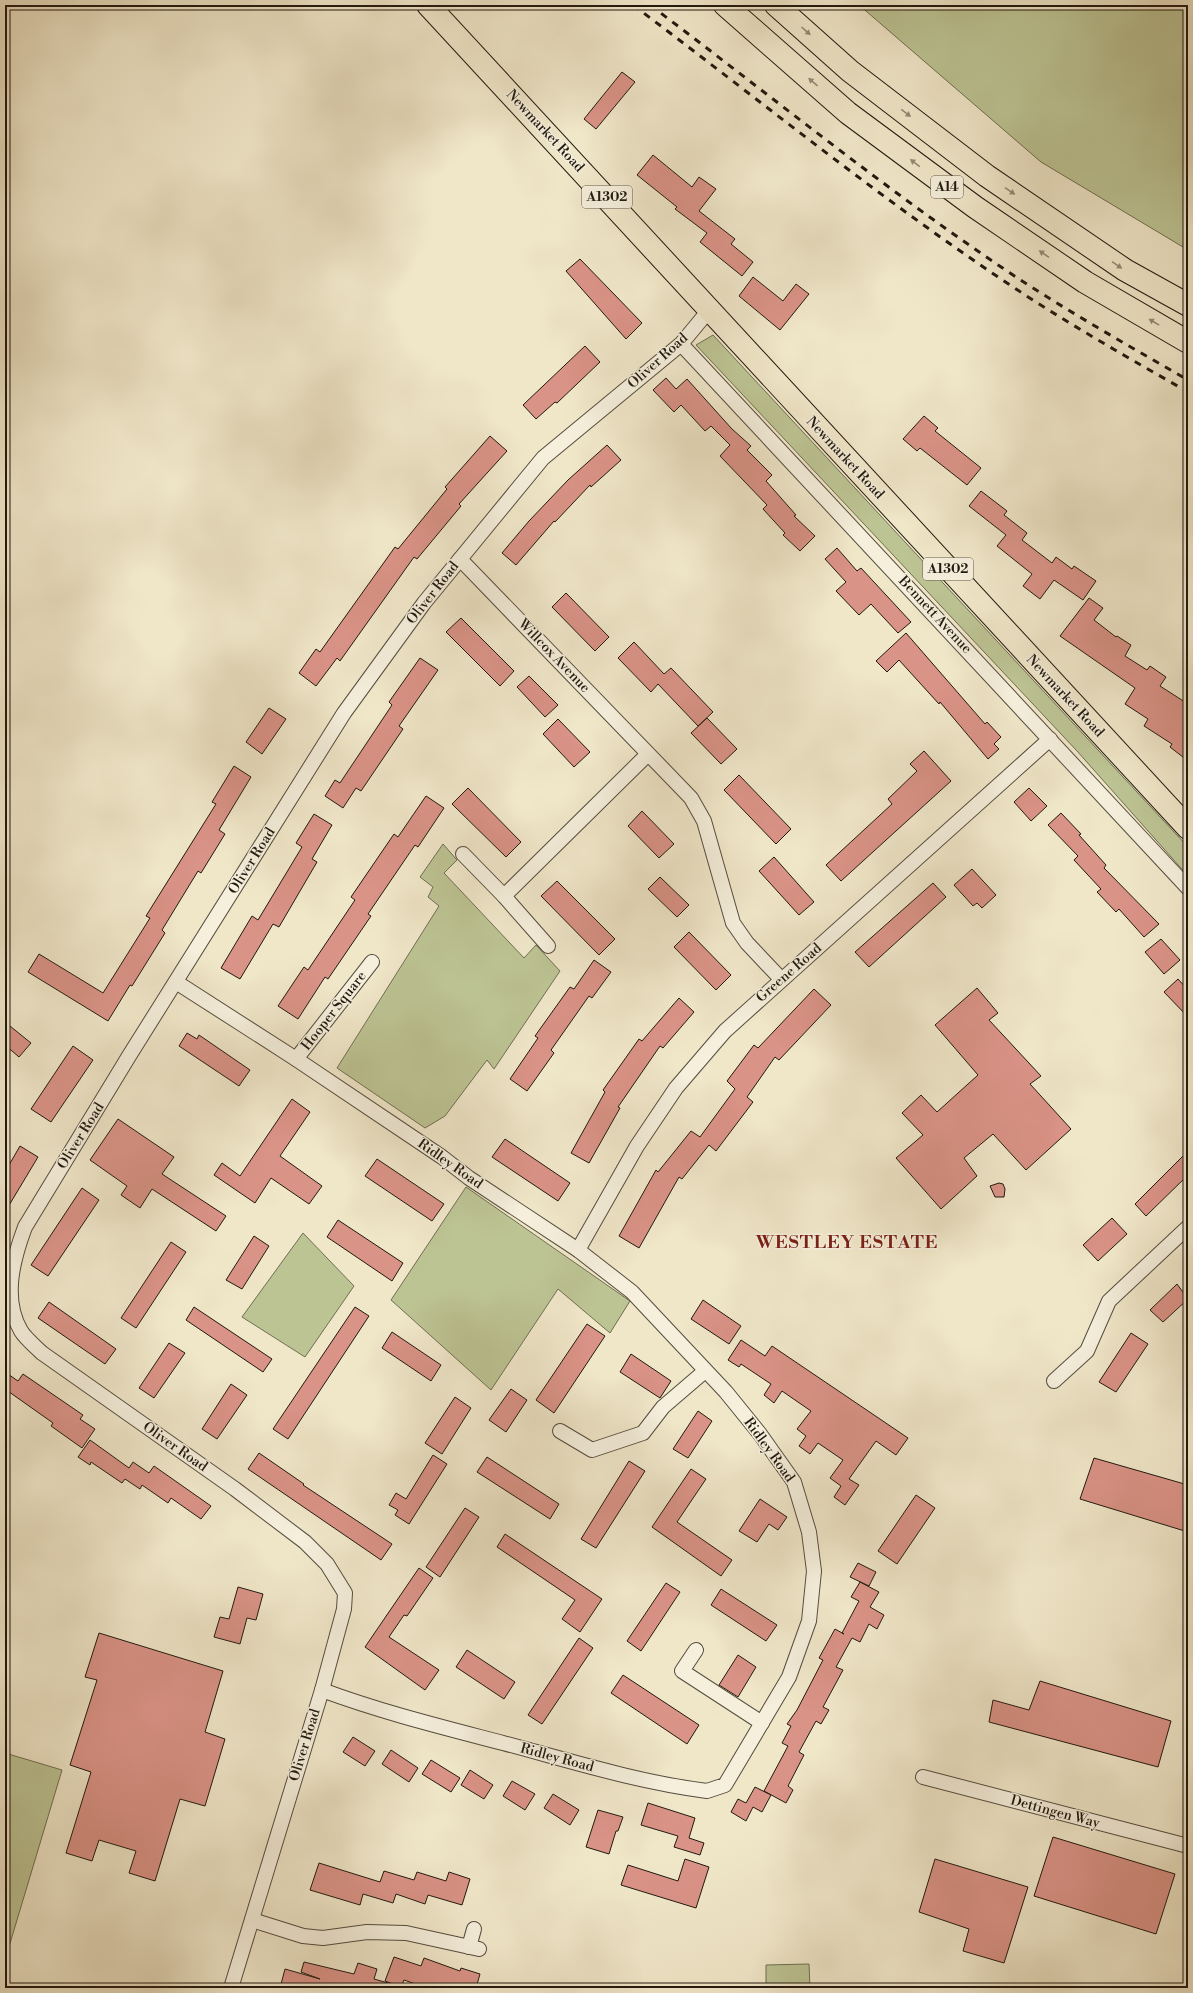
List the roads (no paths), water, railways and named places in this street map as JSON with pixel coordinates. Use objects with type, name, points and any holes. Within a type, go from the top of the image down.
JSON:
[{"type":"main road","name":"Newmarket Road","points":[[428,5],[1188,828]]},
{"type":"main road","name":"A14","points":[[725,5],[848,113],[975,207],[1085,282],[1188,342]]},
{"type":"main road","name":"A14","points":[[776,5],[850,71],[987,176],[1125,270],[1188,305]]},
{"type":"street","name":"Oliver Road","points":[[231,1988],[322,1690],[344,1609],[345,1594],[327,1564],[305,1542],[235,1489],[42,1353],[21,1331],[12,1309],[10,1292],[12,1272],[18,1246],[25,1227],[344,713],[424,602],[543,458],[681,344],[710,309]]},
{"type":"street","name":"Bennett Avenue","points":[[681,344],[1188,888]]},
{"type":"street","name":"Willcox Avenue","points":[[460,559],[691,798],[704,821],[733,923],[747,943],[781,979]]},
{"type":"street","name":"Greene Road","points":[[578,1250],[637,1146],[676,1088],[725,1031],[781,979],[819,948],[1050,739]]},
{"type":"street","points":[[504,896],[648,754]]},
{"type":"street","points":[[463,854],[504,896],[548,946]]},
{"type":"street","name":"Hooper Square","points":[[296,1059],[372,962]]},
{"type":"street","name":"Ridley Road","points":[[176,982],[296,1059],[578,1250],[632,1292],[726,1392],[760,1434],[794,1482],[809,1532],[814,1571],[809,1621],[789,1678],[725,1785],[707,1791],[670,1786],[593,1768],[409,1718],[322,1690]]},
{"type":"street","points":[[1054,1381],[1087,1350],[1110,1301],[1188,1228]]},
{"type":"street","points":[[560,1431],[592,1450],[643,1433],[663,1407],[705,1371]]},
{"type":"street","points":[[696,1650],[682,1671],[762,1723]]},
{"type":"street","name":"Dettingen Way","points":[[923,1777],[1188,1845]]},
{"type":"street","points":[[252,1920],[304,1936],[323,1938],[367,1932],[406,1933],[474,1948],[474,1928]]},
{"type":"railway","points":[[633,5],[865,182],[959,250],[1051,312],[1188,392]]},
{"type":"railway","points":[[650,5],[874,176],[966,243],[1013,275],[1099,329],[1188,380]]},
{"type":"district","name":"WESTLEY ESTATE","points":[[847,1242]]}]
